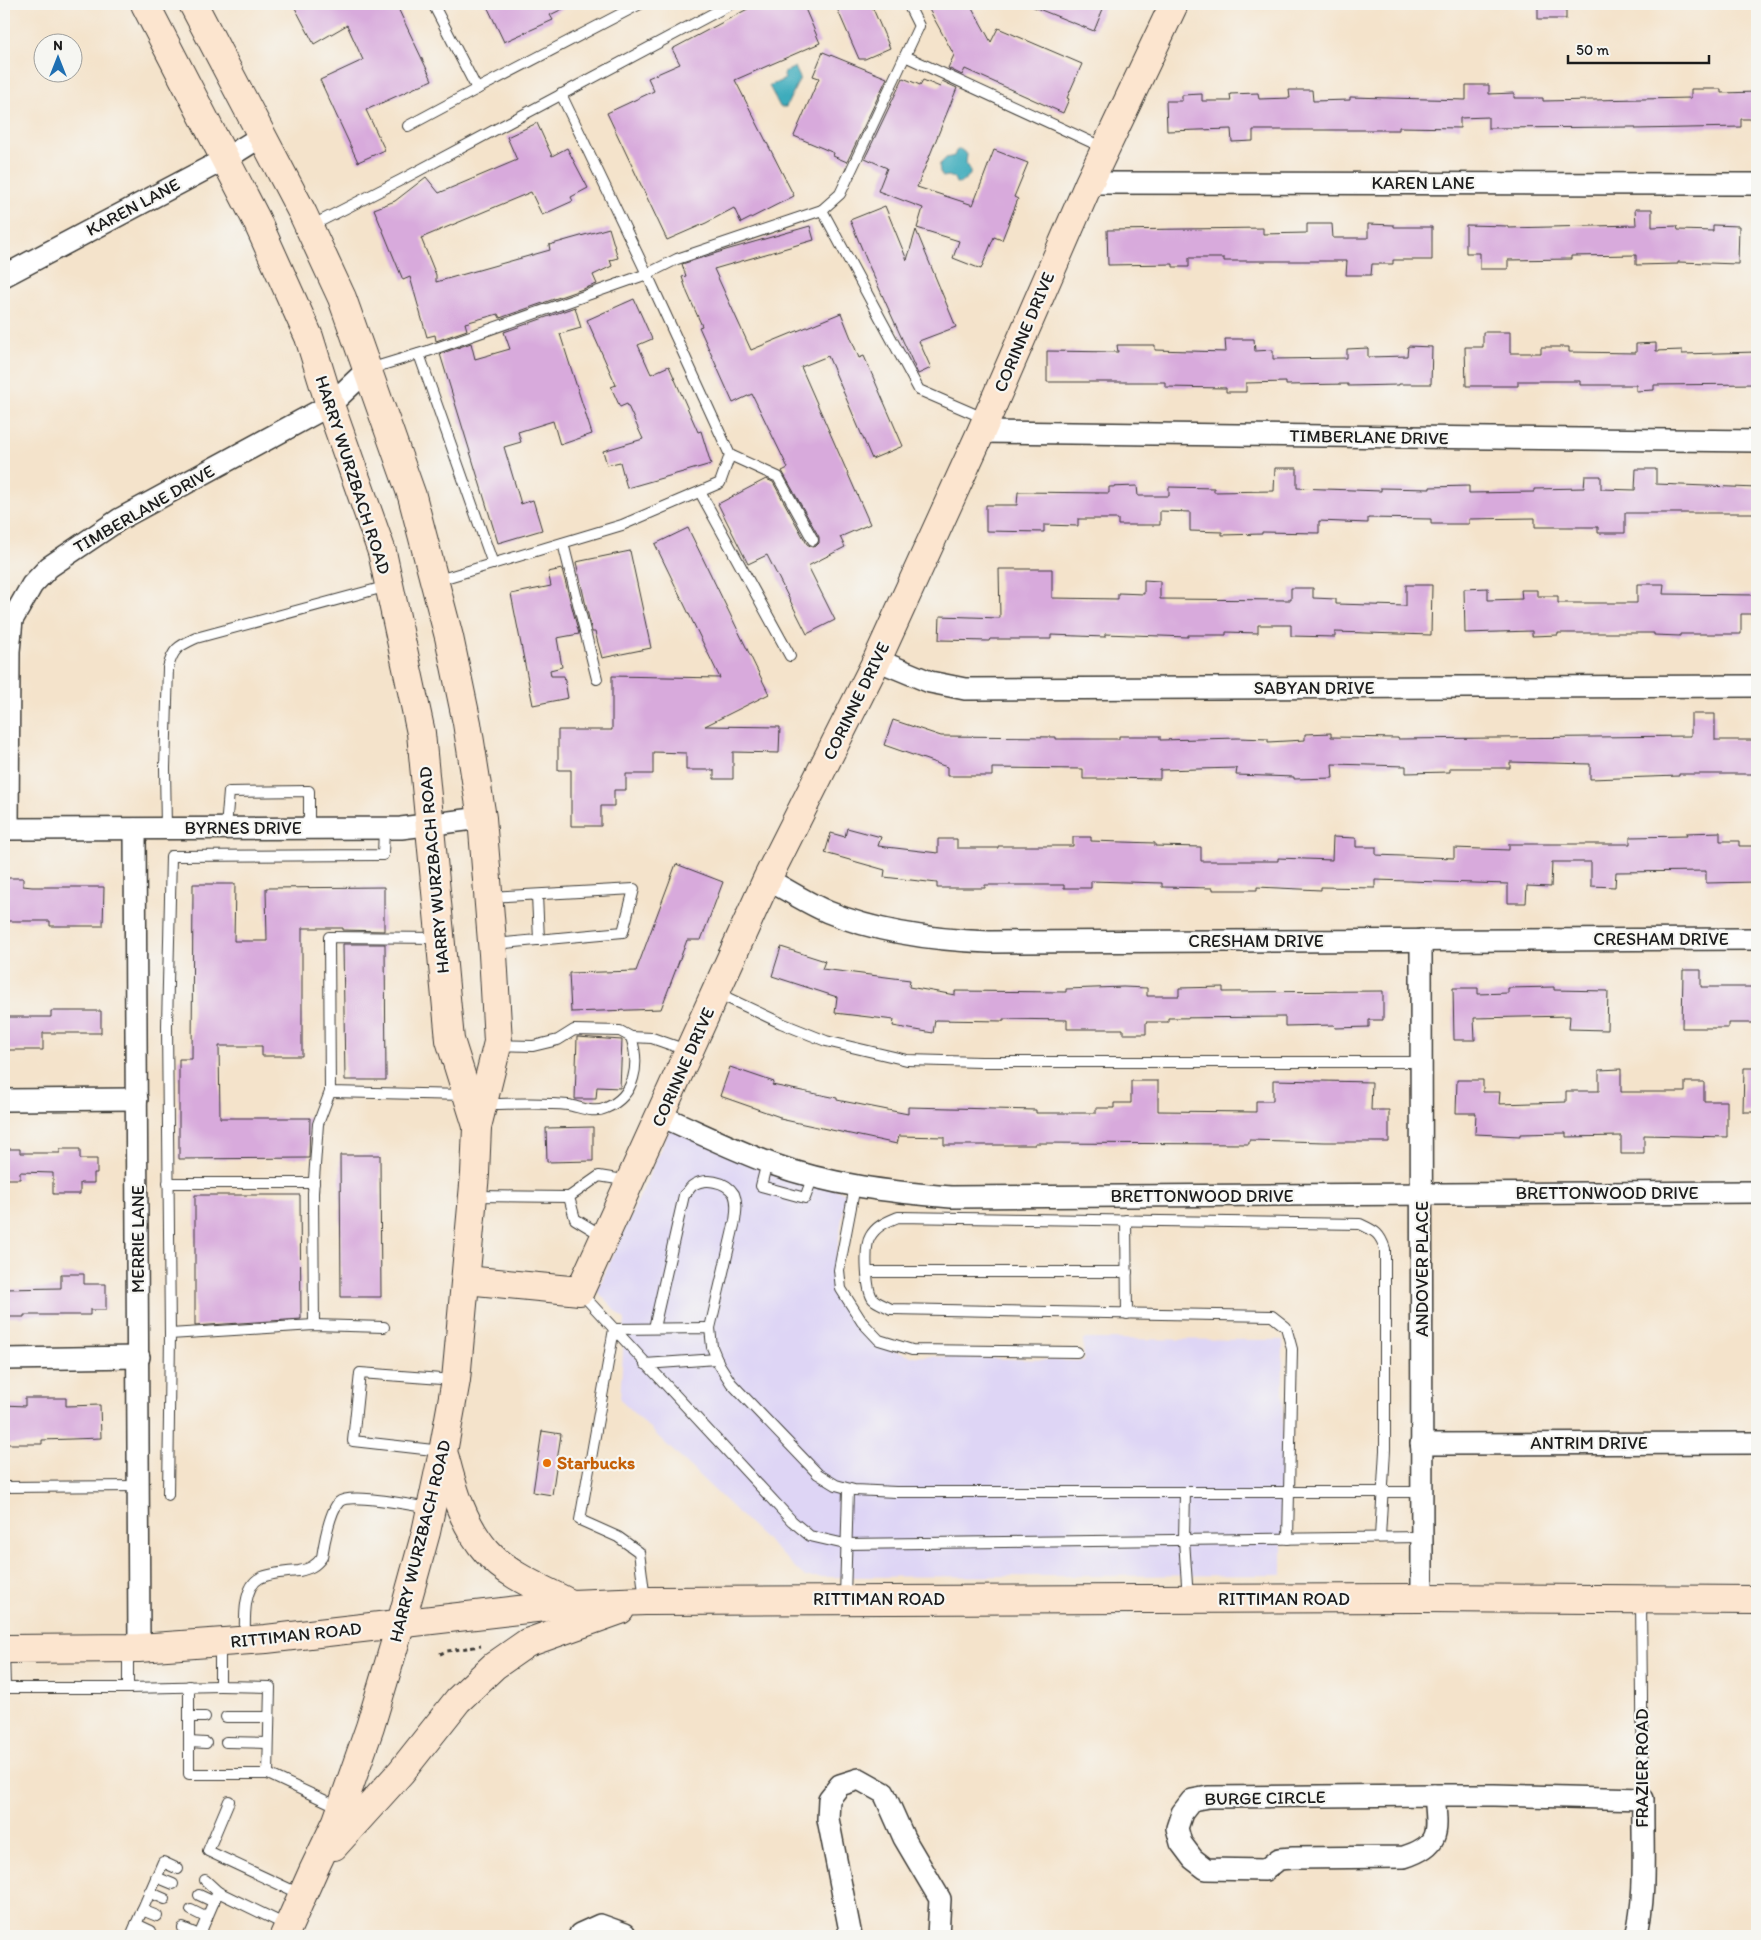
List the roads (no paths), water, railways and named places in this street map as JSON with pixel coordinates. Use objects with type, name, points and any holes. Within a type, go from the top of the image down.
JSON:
[{"type":"main road","name":"HARRY WURZBACH ROAD","points":[[145,4],[256,219],[309,337],[330,406],[382,552],[421,733],[450,1040],[476,1108]]},
{"type":"main road","name":"HARRY WURZBACH ROAD","points":[[193,4],[309,227],[342,298],[412,496],[435,581],[467,723],[482,818],[489,898],[497,1046],[476,1108],[473,1196],[456,1380],[444,1452],[431,1508],[401,1623],[370,1727],[337,1821],[287,1931]]},
{"type":"main road","name":"CORINNE DRIVE","points":[[580,1291],[767,879],[876,660],[984,426],[1089,183],[1174,4]]},
{"type":"main road","points":[[466,1280],[580,1291]]},
{"type":"main road","points":[[444,1452],[454,1494],[487,1552],[504,1567],[571,1604]]},
{"type":"main road","name":"RITTIMAN ROAD","points":[[4,1649],[133,1649],[232,1642],[571,1604],[645,1601],[1422,1598],[1757,1600]]},
{"type":"main road","points":[[314,1869],[401,1772],[458,1700],[494,1666],[527,1643],[645,1601]]},
{"type":"street","name":"KAREN LANE","points":[[4,276],[224,159],[262,136]]},
{"type":"street","name":"KAREN LANE","points":[[1089,183],[1757,184]]},
{"type":"street","name":"TIMBERLANE DRIVE","points":[[6,829],[8,651],[12,620],[32,585],[49,566],[120,519],[330,406],[368,369]]},
{"type":"street","name":"TIMBERLANE DRIVE","points":[[984,426],[1757,441]]},
{"type":"street","name":"SABYAN DRIVE","points":[[876,660],[930,682],[965,689],[1757,686]]},
{"type":"street","name":"BYRNES DRIVE","points":[[6,829],[384,828],[482,818]]},
{"type":"street","name":"MERRIE LANE","points":[[133,1649],[138,1486],[135,829]]},
{"type":"street","name":"CRESHAM DRIVE","points":[[767,879],[827,911],[860,923],[902,934],[945,940],[998,942],[1757,939]]},
{"type":"street","name":"ANDOVER PLACE","points":[[1421,940],[1422,1598]]},
{"type":"street","points":[[4,1100],[137,1099]]},
{"type":"street","name":"BRETTONWOOD DRIVE","points":[[660,1116],[767,1162],[813,1176],[891,1192],[951,1197],[1757,1192]]},
{"type":"street","points":[[4,1359],[138,1357]]},
{"type":"street","name":"ANTRIM DRIVE","points":[[1421,1444],[1757,1443]]},
{"type":"street","points":[[851,1936],[828,1812],[829,1798],[840,1785],[860,1779],[884,1793],[904,1838],[940,1899],[938,1936]]},
{"type":"street","name":"BURGE CIRCLE","points":[[1434,1795],[1436,1821],[1432,1842],[1421,1852],[1404,1857],[1293,1858],[1279,1860],[1265,1870],[1206,1869],[1193,1859],[1182,1844],[1177,1828],[1182,1813],[1192,1800],[1208,1797],[1434,1795],[1494,1795],[1643,1799]]},
{"type":"street","name":"FRAZIER ROAD","points":[[1636,1936],[1642,1893],[1643,1799]]},
{"type":"street","points":[[580,1936],[580,1934],[600,1925],[626,1936]]},
{"type":"lane","points":[[433,4],[477,89]]},
{"type":"lane","points":[[408,126],[640,4]]},
{"type":"lane","points":[[309,227],[731,4]]},
{"type":"lane","points":[[368,369],[423,353],[647,274],[677,259],[822,210],[840,194],[919,26],[908,4]]},
{"type":"lane","points":[[905,56],[1105,149]]},
{"type":"lane","points":[[561,94],[647,274],[730,455],[778,477],[813,540]]},
{"type":"lane","points":[[822,210],[919,390],[984,426]]},
{"type":"lane","points":[[423,353],[493,564]]},
{"type":"lane","points":[[435,581],[622,525],[700,492],[720,483],[730,455]]},
{"type":"lane","points":[[700,492],[790,656]]},
{"type":"lane","points":[[563,543],[596,679]]},
{"type":"lane","points":[[166,828],[165,768],[168,668],[171,655],[178,647],[196,638],[389,586]]},
{"type":"lane","points":[[226,828],[229,792],[299,791],[309,791],[309,828]]},
{"type":"lane","points":[[168,1496],[170,1334],[167,1026],[171,856],[383,855],[384,828]]},
{"type":"lane","points":[[489,898],[634,889],[623,932],[492,944]]},
{"type":"lane","points":[[537,895],[539,940]]},
{"type":"lane","points":[[314,1325],[314,1183],[318,1124],[330,1092],[329,937],[441,938]]},
{"type":"lane","points":[[716,993],[781,1024],[826,1041],[907,1060],[981,1062],[1421,1062]]},
{"type":"lane","points":[[497,1046],[533,1046],[558,1040],[574,1030],[620,1031],[631,1037],[652,1038],[690,1051]]},
{"type":"lane","points":[[330,1092],[476,1108],[567,1105],[587,1110],[605,1109],[625,1094],[634,1077],[636,1053],[631,1037]]},
{"type":"lane","points":[[473,1196],[569,1196],[599,1176],[631,1181]]},
{"type":"lane","points":[[654,1328],[684,1195],[692,1186],[702,1182],[718,1182],[726,1186],[734,1194],[737,1205],[710,1328],[712,1347],[731,1383],[818,1474],[836,1485],[848,1489],[896,1492],[1422,1492]]},
{"type":"lane","points":[[168,1183],[314,1183]]},
{"type":"lane","points":[[855,1186],[839,1270],[841,1289],[862,1322],[879,1340],[912,1350],[1077,1352]]},
{"type":"lane","points":[[569,1196],[575,1219],[604,1237]]},
{"type":"lane","points":[[1288,1538],[1292,1349],[1286,1327],[1272,1316],[890,1309],[874,1300],[869,1289],[867,1272],[869,1239],[881,1224],[898,1217],[1360,1224],[1373,1230],[1381,1236],[1385,1249],[1384,1450],[1380,1537]]},
{"type":"lane","points":[[1126,1220],[1127,1314]]},
{"type":"lane","points":[[867,1272],[1126,1272]]},
{"type":"lane","points":[[580,1291],[645,1364],[792,1521],[810,1536],[846,1544],[1422,1537]]},
{"type":"lane","points":[[170,1334],[314,1325],[384,1326]]},
{"type":"lane","points":[[614,1329],[710,1328]]},
{"type":"lane","points":[[614,1329],[580,1520],[618,1537],[639,1552],[645,1601]]},
{"type":"lane","points":[[645,1364],[717,1359]]},
{"type":"lane","points":[[444,1452],[353,1440],[360,1373],[456,1380]]},
{"type":"lane","points":[[4,1487],[138,1486]]},
{"type":"lane","points":[[845,1600],[848,1489]]},
{"type":"lane","points":[[1185,1492],[1184,1540],[1188,1599]]},
{"type":"lane","points":[[220,1686],[232,1642],[245,1612],[248,1593],[253,1583],[260,1578],[308,1569],[318,1563],[322,1557],[333,1513],[339,1502],[347,1498],[367,1499],[431,1508]]},
{"type":"lane","name":"FRAZIER ROAD","points":[[1641,1600],[1643,1799]]},
{"type":"lane","points":[[4,1649],[5,1688],[270,1687],[268,1774]]},
{"type":"lane","points":[[128,1688],[133,1649]]},
{"type":"lane","points":[[189,1686],[189,1774],[268,1774],[342,1808]]},
{"type":"lane","points":[[189,1717],[205,1717]]},
{"type":"lane","points":[[226,1717],[269,1717]]},
{"type":"lane","points":[[189,1742],[206,1743]]},
{"type":"lane","points":[[226,1742],[268,1743]]},
{"type":"lane","points":[[229,1801],[208,1851],[302,1895]]},
{"type":"lane","points":[[131,1936],[163,1862],[178,1869]]},
{"type":"lane","points":[[156,1877],[173,1884]]},
{"type":"lane","points":[[205,1880],[218,1892],[287,1931]]},
{"type":"lane","points":[[150,1892],[165,1899]]},
{"type":"lane","points":[[183,1928],[199,1936],[218,1892]]},
{"type":"lane","points":[[199,1895],[214,1902]]},
{"type":"lane","points":[[142,1910],[157,1916]]},
{"type":"lane","points":[[191,1910],[207,1918]]},
{"type":"lane","points":[[136,1924],[151,1931]]},
{"type":"water","points":[[795,67],[800,78],[786,107],[780,107],[769,86],[785,79],[783,73]]},
{"type":"water","points":[[960,149],[967,154],[966,163],[970,169],[970,175],[961,183],[956,183],[954,178],[943,177],[939,165],[946,158],[954,156],[956,151]]},
{"type":"place","name":"Starbucks","points":[[547,1463]]}]
